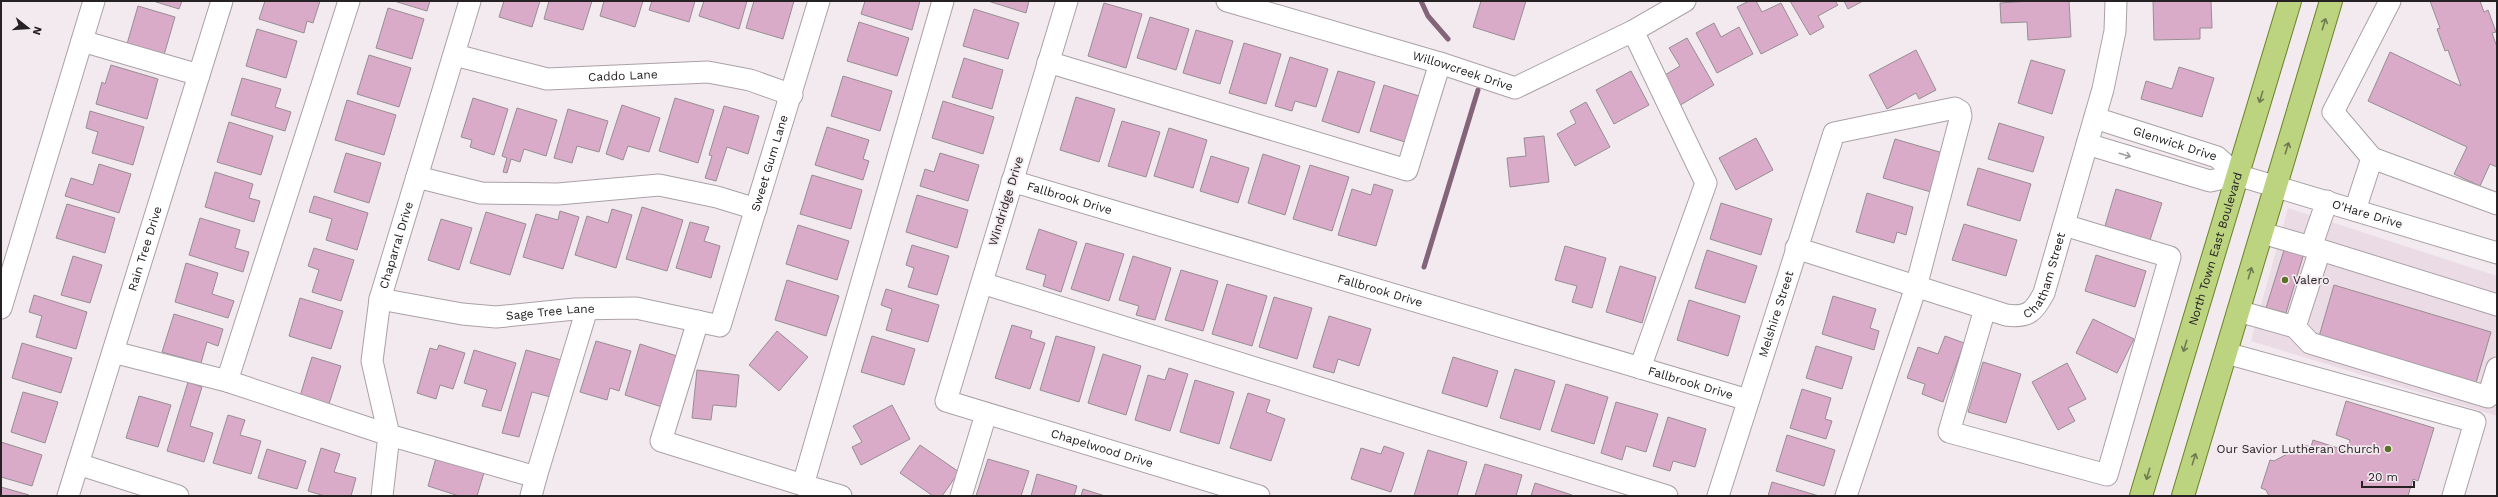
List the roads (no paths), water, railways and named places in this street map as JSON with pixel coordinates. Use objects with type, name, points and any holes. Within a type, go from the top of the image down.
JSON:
[{"type":"main road","name":"North Town East Boulevard","points":[[2141,496],[2290,1]]},
{"type":"main road","points":[[2183,496],[2331,1]]},
{"type":"street","points":[[1,308],[94,1]]},
{"type":"street","name":"Rain Tree Drive","points":[[68,496],[222,1]]},
{"type":"street","points":[[227,381],[350,1]]},
{"type":"street","name":"Chaparral Drive","points":[[382,496],[389,435],[372,361],[380,299],[455,55],[470,1]]},
{"type":"street","name":"Sweet Gum Lane","points":[[720,326],[792,95],[819,1]]},
{"type":"street","points":[[803,485],[943,1]]},
{"type":"street","name":"Windridge Drive","points":[[946,401],[1067,1]]},
{"type":"street","name":"Willowcreek Drive","points":[[1227,1],[1440,63],[1515,88],[1633,31],[1685,1]]},
{"type":"street","name":"Chatham Street","points":[[1796,248],[2006,315],[2022,317],[2036,308],[2044,293],[2103,89],[2114,31],[2116,1]]},
{"type":"street","points":[[2390,1],[2333,112],[2372,158],[2497,204]]},
{"type":"street","points":[[1633,31],[1706,183],[1640,368]]},
{"type":"street","points":[[82,41],[199,75]]},
{"type":"street","name":"Caddo Lane","points":[[455,55],[547,79],[708,72],[750,80],[792,95]]},
{"type":"street","points":[[1048,62],[1407,170],[1440,63]]},
{"type":"street","name":"Melshire Street","points":[[1718,496],[1834,133],[1954,108],[1960,110],[1961,116],[1916,287]]},
{"type":"street","name":"Glenwick Drive","points":[[2095,118],[2217,157],[2237,175]]},
{"type":"street","name":"Glenwick Drive","points":[[2088,144],[2210,181],[2237,175]]},
{"type":"street","points":[[2355,210],[2372,158]]},
{"type":"street","name":"O'Hare Drive","points":[[2237,175],[2497,253]]},
{"type":"street","points":[[418,177],[481,193],[558,194],[659,185],[717,197],[756,209]]},
{"type":"street","name":"Fallbrook Drive","points":[[1012,181],[1748,400]]},
{"type":"street","points":[[2295,327],[2327,201]]},
{"type":"street","points":[[1985,308],[1948,432],[2107,475],[2170,257],[2064,225]]},
{"type":"street","points":[[2262,233],[2316,248],[2497,305]]},
{"type":"street","points":[[982,283],[1667,496]]},
{"type":"street","points":[[1846,496],[1916,287]]},
{"type":"street","name":"Sage Tree Lane","points":[[380,299],[462,314],[496,317],[587,309],[636,308],[720,326]]},
{"type":"street","points":[[113,352],[227,381],[389,435],[534,487],[587,309]]},
{"type":"street","points":[[2238,311],[2295,327],[2310,343],[2488,397],[2497,368]]},
{"type":"street","points":[[698,321],[661,441],[841,496]]},
{"type":"street","points":[[2226,353],[2475,422],[2453,496]]},
{"type":"street","name":"Chapelwood Drive","points":[[946,401],[1259,496]]},
{"type":"street","points":[[961,496],[986,414]]},
{"type":"street","points":[[78,464],[178,496]]},
{"type":"waterway","points":[[1421,1],[1428,16],[1448,39]]},
{"type":"waterway","points":[[1424,267],[1478,90]]},
{"type":"place","name":"Valero","points":[[2285,280]]},
{"type":"place","name":"Our Savior Lutheran Church","points":[[2388,449]]}]
